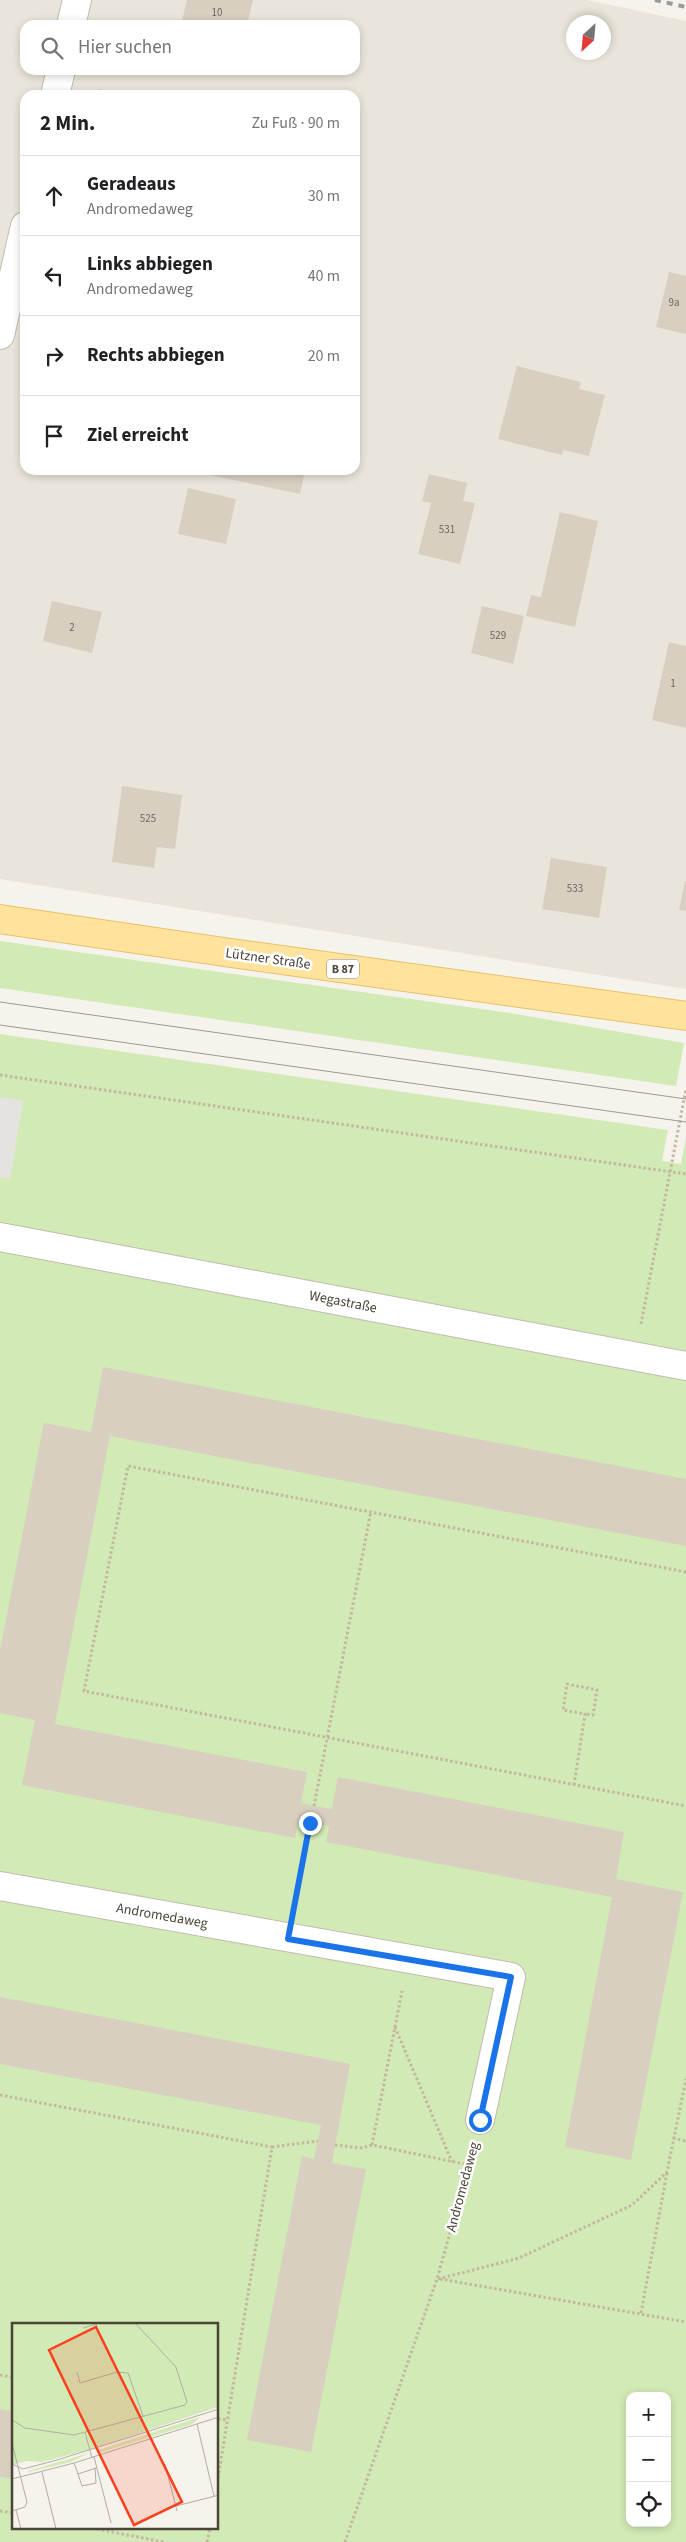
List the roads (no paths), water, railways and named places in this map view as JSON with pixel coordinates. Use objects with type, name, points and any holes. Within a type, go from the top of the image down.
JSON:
[{"type":"main road","name":"Lützner Straße","points":[[0,918],[241,955],[686,1016]]},
{"type":"street","points":[[72,20],[77,0]]},
{"type":"street","points":[[56,90],[60,75]]},
{"type":"street","points":[[0,335],[20,248]]},
{"type":"street","name":"Wegastraße","points":[[0,1237],[686,1366]]},
{"type":"street","name":"Andromedaweg","points":[[0,1886],[288,1939],[511,1977],[480,2120]]},
{"type":"tram line","points":[[0,1002],[686,1099]]},
{"type":"tram line","points":[[0,1025],[686,1122]]},
{"type":"railway","points":[[655,0],[686,7]]}]
